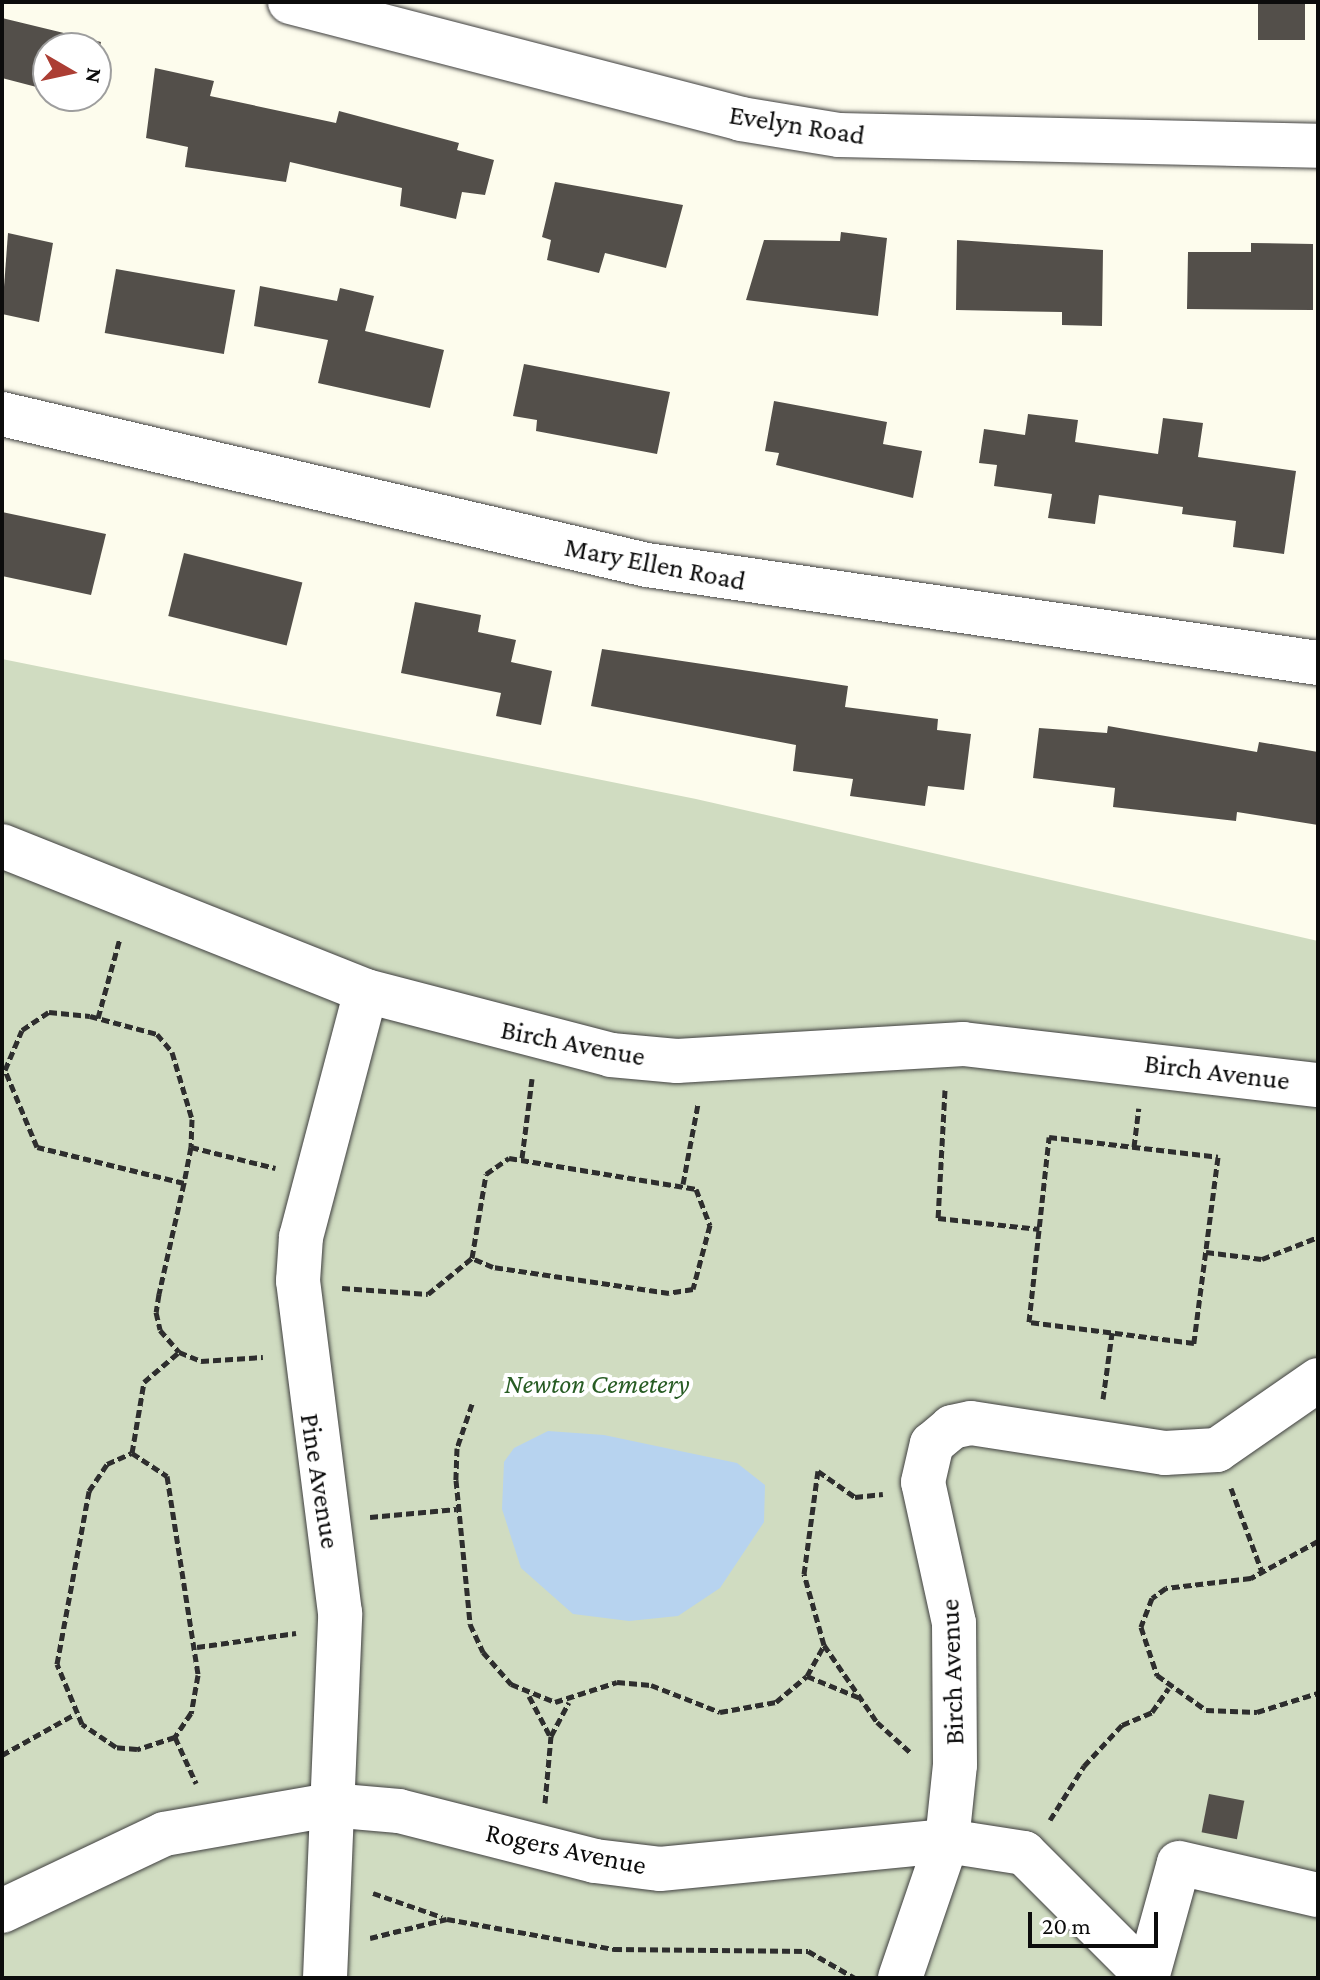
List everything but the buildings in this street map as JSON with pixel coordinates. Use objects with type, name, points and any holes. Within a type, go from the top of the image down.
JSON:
[{"type":"street","name":"Evelyn Road","points":[[290,2],[741,119],[839,135],[1318,146]]},
{"type":"street","name":"Mary Ellen Road","points":[[2,414],[647,565],[1318,663]]},
{"type":"street","name":"Birch Avenue","points":[[2,846],[366,991],[611,1055],[707,1059],[949,1044],[1318,1085]]},
{"type":"street","name":"Pine Avenue","points":[[325,1966],[330,1805],[341,1626],[304,1353],[298,1281],[316,1178],[366,991]]},
{"type":"street","points":[[923,1460],[952,1427],[971,1423],[1097,1444],[1217,1450],[1318,1380]]},
{"type":"street","name":"Birch Avenue","points":[[900,1978],[947,1841],[953,1780],[954,1623],[923,1460]]},
{"type":"street","name":"Rogers Avenue","points":[[2,1911],[164,1834],[214,1821],[330,1805],[399,1811],[538,1847],[660,1869],[719,1869],[947,1841],[1024,1853],[1147,1977]]},
{"type":"street","points":[[1147,1977],[1179,1863],[1318,1895]]},
{"type":"path","points":[[98,1018],[133,900]]},
{"type":"path","points":[[184,1183],[37,1147],[4,1056],[22,1030],[49,1012],[98,1018],[157,1034],[172,1052],[190,1096],[191,1147],[184,1183],[156,1312],[160,1330],[179,1352],[219,1362],[304,1353]]},
{"type":"path","points":[[522,1158],[537,1038]]},
{"type":"path","points":[[949,1044],[934,1211],[938,1218],[1039,1229]]},
{"type":"path","points":[[683,1184],[707,1059]]},
{"type":"path","points":[[1049,1137],[1218,1157],[1194,1343],[1029,1322],[1039,1229],[1049,1137]]},
{"type":"path","points":[[191,1147],[316,1178]]},
{"type":"path","points":[[298,1281],[414,1297],[472,1258],[486,1174],[509,1158],[683,1184],[702,1197],[710,1225],[699,1278],[684,1293],[493,1267],[472,1258]]},
{"type":"path","points":[[1206,1252],[1262,1259],[1318,1237]]},
{"type":"path","points":[[1097,1444],[1112,1333]]},
{"type":"path","points":[[132,1453],[144,1382],[179,1352]]},
{"type":"path","points":[[472,1404],[457,1448],[457,1509],[475,1638],[495,1668],[529,1696],[551,1736]]},
{"type":"path","points":[[1217,1450],[1262,1572]]},
{"type":"path","points":[[132,1453],[167,1476],[197,1647],[197,1694],[175,1737]]},
{"type":"path","points":[[132,1453],[107,1464],[89,1491],[57,1664],[75,1714],[116,1747],[175,1737]]},
{"type":"path","points":[[923,1460],[872,1500],[855,1497],[818,1471],[807,1535],[806,1593],[824,1645],[861,1698],[896,1741],[953,1780]]},
{"type":"path","points":[[327,1521],[457,1509]]},
{"type":"path","points":[[1318,1541],[1262,1572],[1180,1583],[1152,1598],[1143,1643],[1169,1688],[1206,1710],[1257,1712],[1318,1693]]},
{"type":"path","points":[[197,1647],[341,1626]]},
{"type":"path","points":[[529,1696],[569,1701],[600,1686],[636,1683],[735,1713],[776,1702],[807,1676],[824,1645]]},
{"type":"path","points":[[807,1676],[861,1698]]},
{"type":"path","points":[[1034,1861],[1052,1814],[1084,1766],[1122,1725],[1152,1712],[1169,1688]]},
{"type":"path","points":[[538,1847],[551,1736],[569,1701]]},
{"type":"path","points":[[2,1755],[75,1714]]},
{"type":"path","points":[[175,1737],[214,1821]]},
{"type":"path","points":[[327,1879],[447,1919],[614,1949],[808,1951],[855,1978]]},
{"type":"path","points":[[325,1966],[421,1920],[447,1919]]},
{"type":"green space","name":"Newton Cemetery","points":[[2,659],[696,799],[1318,941],[1318,1978],[2,1978]]},
{"type":"water","points":[[548,1431],[604,1435],[737,1463],[765,1485],[764,1522],[720,1588],[678,1616],[629,1621],[573,1614],[521,1568],[502,1509],[504,1462],[514,1448]]}]
